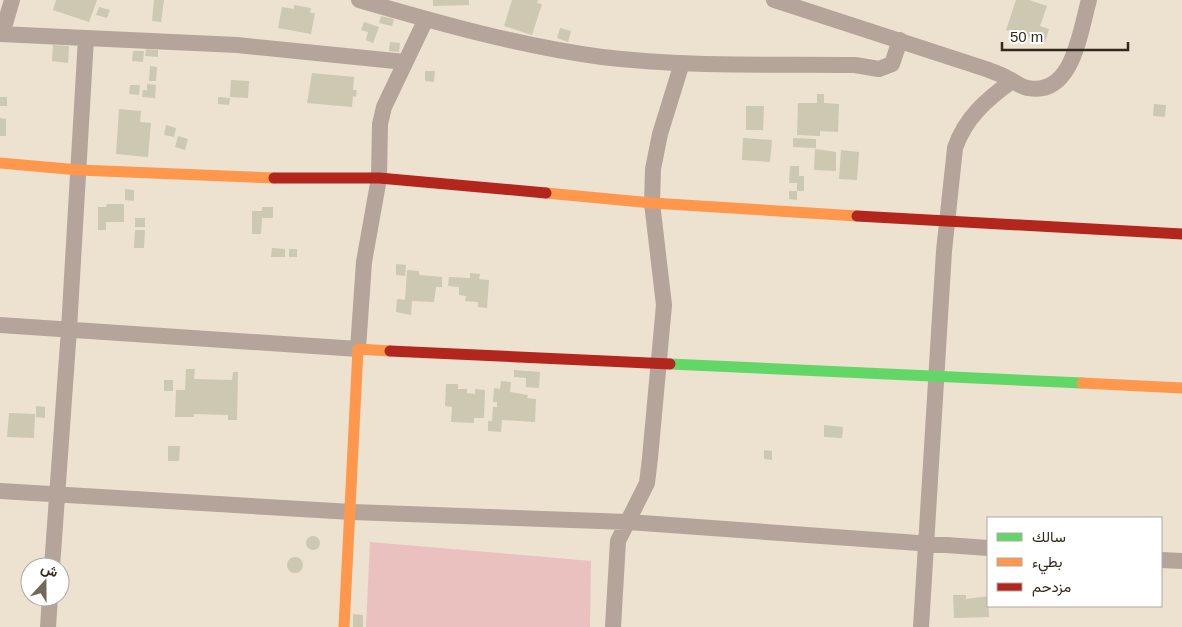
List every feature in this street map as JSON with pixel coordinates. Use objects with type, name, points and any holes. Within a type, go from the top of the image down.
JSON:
[{"type":"street","points":[[12,0],[1,34],[237,45],[405,62]]},
{"type":"street","points":[[359,0],[471,32],[602,56],[682,63],[855,65],[879,69],[892,64],[900,40]]},
{"type":"street","points":[[774,0],[986,69],[1022,87],[1039,89],[1048,87],[1062,79],[1068,72],[1089,0]]},
{"type":"street","points":[[344,627],[352,512],[358,349],[364,262],[380,178],[380,124],[384,107],[426,19]]},
{"type":"street","points":[[53,557],[69,329],[86,38]]},
{"type":"street","points":[[613,627],[618,541],[647,483],[664,305],[652,203],[653,169],[660,134],[682,63]]},
{"type":"street","points":[[922,627],[952,164],[960,133],[968,120],[980,107],[1012,81]]},
{"type":"street","points":[[0,163],[79,170],[251,178],[380,178],[652,203],[1182,234]]},
{"type":"street","points":[[0,325],[358,349],[658,362],[937,378],[1182,388]]},
{"type":"street","points":[[0,490],[352,512],[628,522],[987,548]]},
{"type":"street","points":[[1162,560],[1182,561]]},
{"type":"street","points":[[48,627],[49,607]]},
{"type":"shaded area","points":[[370,542],[591,561],[590,627],[366,627]]},
{"type":"building","points":[[56,0],[97,0],[89,22],[53,10]]},
{"type":"building","points":[[154,0],[164,0],[161,22],[152,21]]},
{"type":"building","points":[[433,0],[469,0],[469,5],[433,6]]},
{"type":"building","points":[[512,0],[538,0],[537,3],[542,4],[532,35],[504,26]]},
{"type":"building","points":[[1016,0],[1029,0],[1047,6],[1040,26],[1049,29],[1045,43],[1006,30]]},
{"type":"building","points":[[294,5],[311,8],[310,13],[315,13],[311,34],[278,28],[282,7],[294,9]]},
{"type":"building","points":[[99,7],[110,10],[107,18],[96,15]]},
{"type":"building","points":[[381,16],[394,19],[392,26],[379,23]]},
{"type":"building","points":[[364,22],[379,27],[373,43],[366,40],[368,32],[361,30]]},
{"type":"building","points":[[560,28],[571,31],[568,42],[557,38]]},
{"type":"building","points":[[390,42],[400,43],[399,52],[389,51]]},
{"type":"building","points":[[53,45],[69,46],[68,63],[52,61]]},
{"type":"building","points":[[146,49],[158,50],[158,57],[145,56]]},
{"type":"building","points":[[133,51],[144,51],[143,62],[132,61]]},
{"type":"building","points":[[150,66],[157,67],[156,81],[149,81]]},
{"type":"building","points":[[425,71],[435,71],[434,82],[425,81]]},
{"type":"building","points":[[312,73],[354,77],[353,90],[357,90],[356,97],[353,96],[352,107],[307,103]]},
{"type":"building","points":[[231,80],[249,81],[248,98],[230,97]]},
{"type":"building","points":[[147,84],[156,85],[155,98],[142,97],[143,90],[147,90]]},
{"type":"building","points":[[130,85],[140,85],[139,95],[129,94]]},
{"type":"building","points":[[817,94],[824,94],[824,103],[839,104],[838,132],[820,131],[820,136],[797,135],[798,103],[817,103]]},
{"type":"building","points":[[0,97],[7,97],[7,106],[0,106]]},
{"type":"building","points":[[218,97],[230,98],[229,105],[218,104]]},
{"type":"building","points":[[1154,104],[1166,105],[1165,117],[1153,116]]},
{"type":"building","points":[[746,106],[764,106],[763,130],[746,130]]},
{"type":"building","points":[[119,109],[141,111],[140,122],[151,123],[148,157],[116,154]]},
{"type":"building","points":[[0,118],[6,119],[6,136],[0,136]]},
{"type":"building","points":[[166,125],[176,128],[174,137],[164,135]]},
{"type":"building","points":[[178,136],[188,139],[185,150],[175,147]]},
{"type":"building","points":[[743,138],[772,140],[770,162],[742,160]]},
{"type":"building","points":[[793,138],[816,139],[816,148],[793,147]]},
{"type":"building","points":[[815,149],[836,152],[836,171],[814,170]]},
{"type":"building","points":[[841,150],[859,152],[857,180],[839,179]]},
{"type":"building","points":[[790,166],[799,166],[799,176],[804,176],[804,191],[797,191],[797,183],[789,183]]},
{"type":"building","points":[[125,189],[134,190],[134,201],[125,200]]},
{"type":"building","points":[[789,191],[797,191],[797,200],[789,199]]},
{"type":"building","points":[[107,204],[124,204],[124,222],[106,222],[106,230],[98,230],[98,207],[106,207]]},
{"type":"building","points":[[262,207],[273,207],[273,218],[262,218],[261,234],[252,234],[252,211],[262,211]]},
{"type":"building","points":[[135,218],[145,218],[145,227],[135,227]]},
{"type":"building","points":[[135,230],[145,230],[144,248],[134,248]]},
{"type":"building","points":[[272,248],[285,249],[285,257],[271,257]]},
{"type":"building","points":[[289,249],[297,249],[297,257],[289,257]]},
{"type":"building","points":[[396,264],[406,265],[405,276],[396,275]]},
{"type":"building","points":[[407,270],[419,271],[419,275],[442,277],[442,287],[436,287],[434,302],[412,301],[411,315],[396,312],[397,299],[405,300]]},
{"type":"building","points":[[470,273],[480,274],[479,279],[489,280],[487,308],[478,307],[478,302],[465,301],[466,296],[459,295],[459,287],[448,286],[449,277],[470,278]]},
{"type":"building","points":[[186,369],[195,369],[194,379],[232,380],[233,372],[238,372],[237,420],[228,420],[228,415],[194,414],[194,417],[175,417],[176,390],[185,390]]},
{"type":"building","points":[[514,370],[540,372],[539,388],[526,387],[526,378],[514,377]]},
{"type":"building","points":[[164,380],[173,380],[173,391],[164,391]]},
{"type":"building","points":[[501,381],[511,382],[510,392],[528,395],[527,398],[536,399],[535,422],[502,420],[501,432],[488,431],[488,421],[492,421],[493,407],[497,407],[497,402],[493,402],[494,388],[500,389]]},
{"type":"building","points":[[446,384],[458,384],[458,389],[467,389],[467,393],[475,394],[475,389],[485,390],[484,418],[474,418],[474,423],[451,422],[452,407],[445,406]]},
{"type":"building","points":[[36,406],[45,407],[45,418],[36,417]]},
{"type":"building","points":[[9,413],[35,414],[34,438],[7,437]]},
{"type":"building","points":[[824,425],[843,427],[842,438],[824,437]]},
{"type":"building","points":[[168,446],[180,446],[179,461],[168,461]]},
{"type":"building","points":[[764,450],[772,451],[772,460],[764,459]]},
{"type":"building","points":[[313,536],[318,538],[320,543],[318,548],[313,550],[308,548],[306,543],[308,538]]},
{"type":"building","points":[[295,557],[303,565],[295,573],[287,565]]},
{"type":"building","points":[[953,595],[966,595],[966,599],[987,596],[989,617],[954,618]]},
{"type":"building","points":[[353,614],[363,615],[363,627],[353,627]]},
{"type":"traffic: fast","points":[[670,364],[1082,383]]},
{"type":"traffic: slow","points":[[0,163],[79,170],[274,178]]},
{"type":"traffic: slow","points":[[546,193],[652,203],[857,216]]},
{"type":"traffic: slow","points":[[344,627],[358,349],[390,351]]},
{"type":"traffic: slow","points":[[1082,383],[1182,388]]},
{"type":"traffic: jam","points":[[274,178],[379,178],[546,193]]},
{"type":"traffic: jam","points":[[857,216],[1182,234]]},
{"type":"traffic: jam","points":[[390,351],[670,364]]}]
